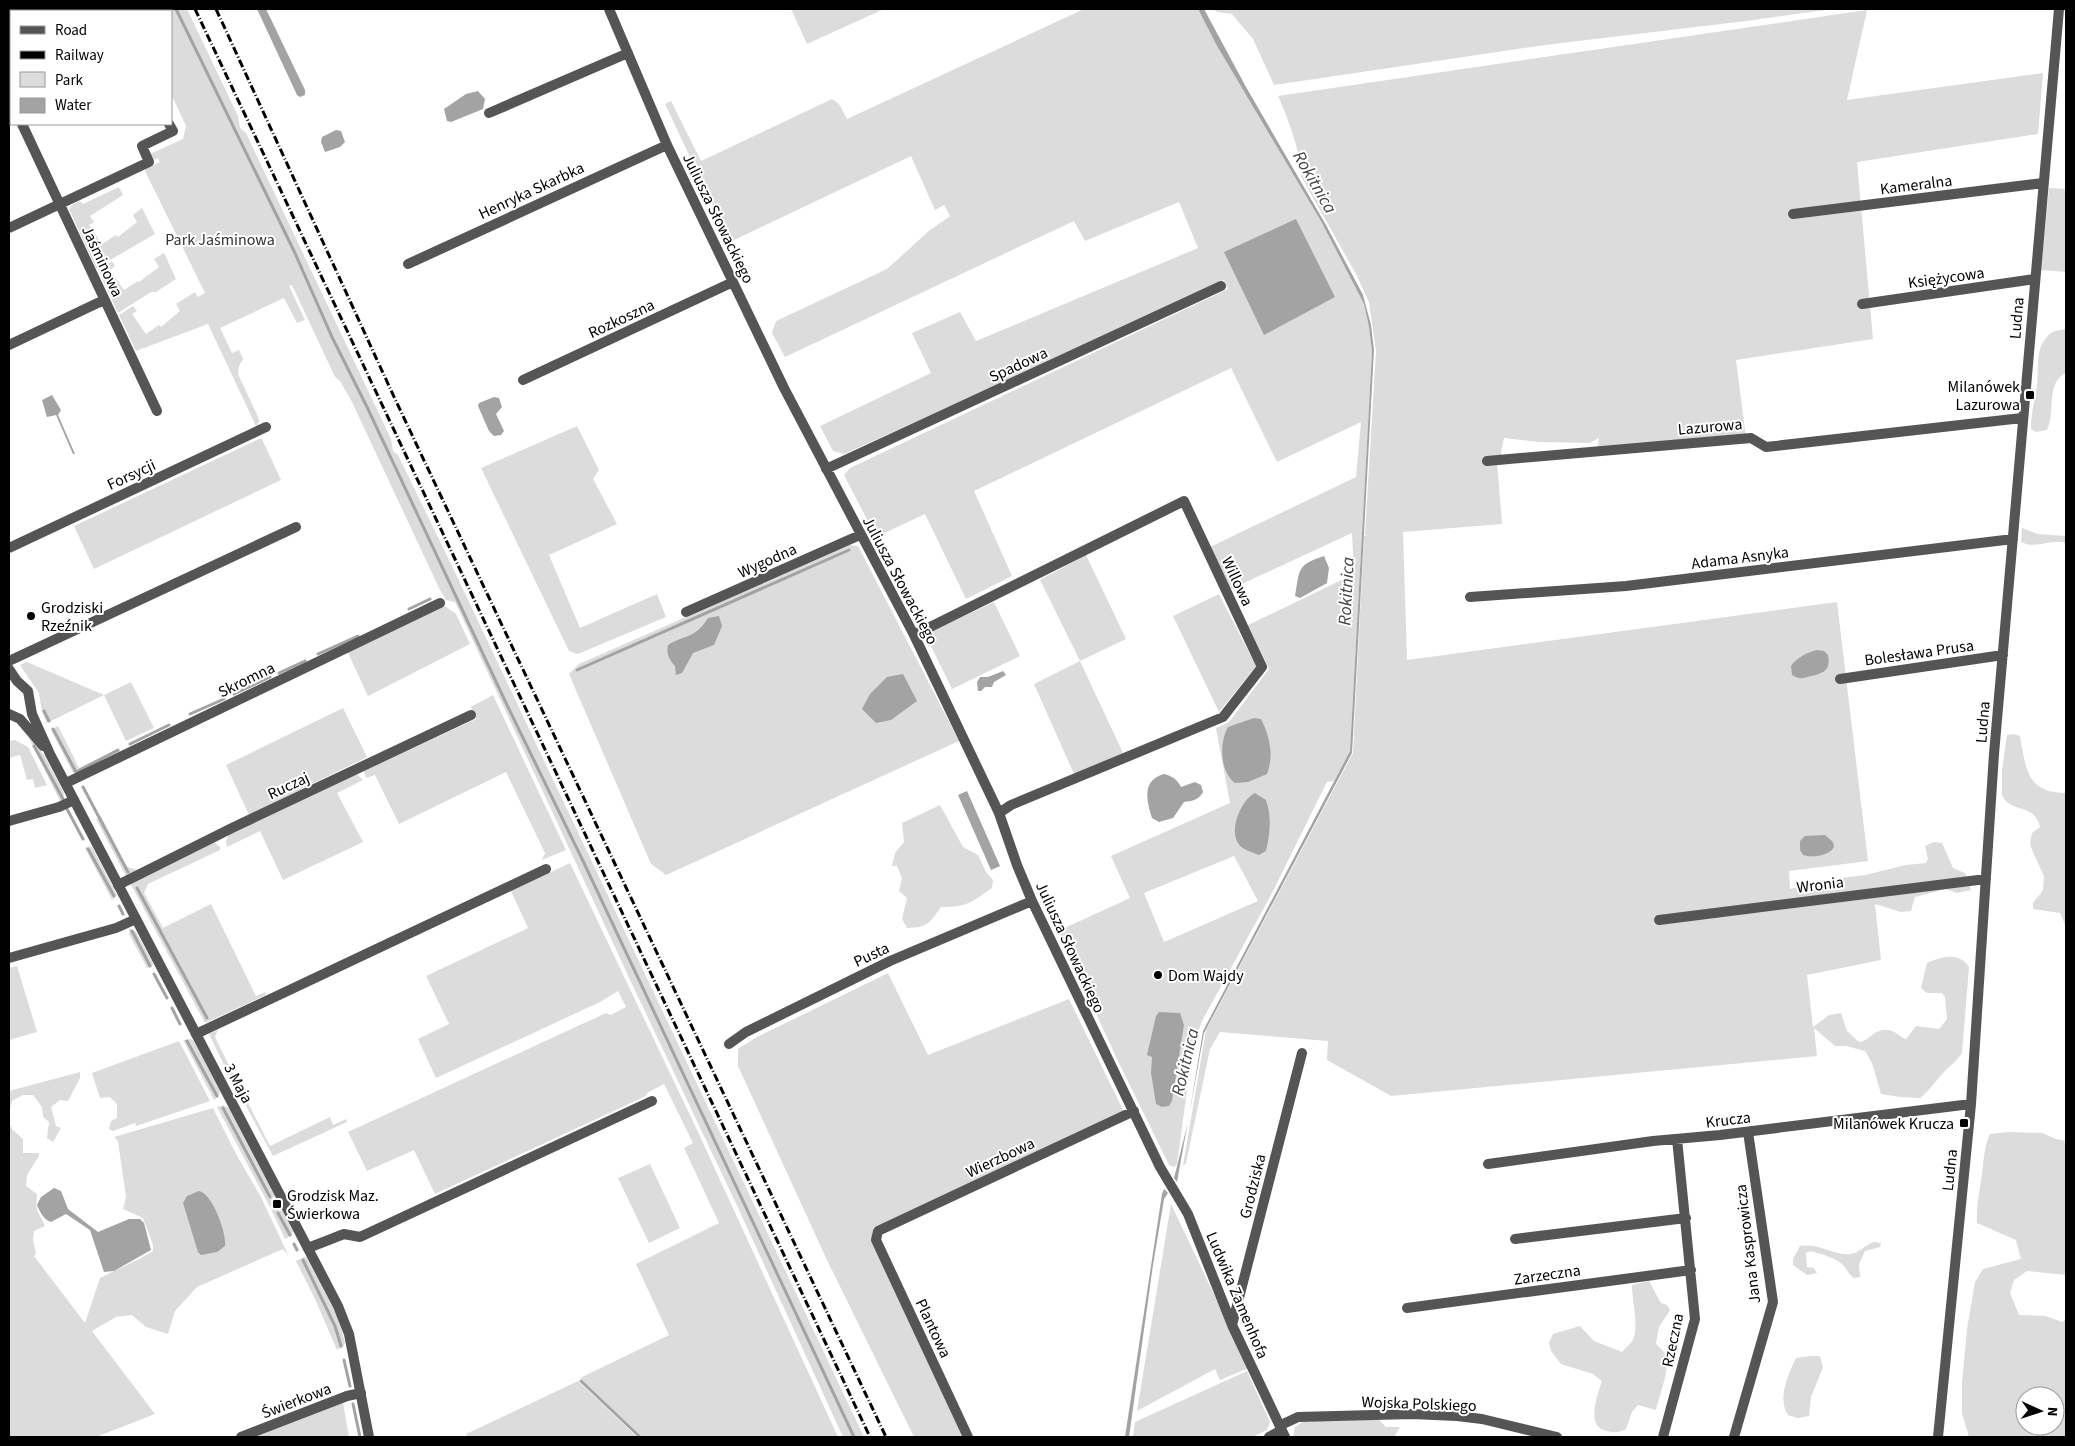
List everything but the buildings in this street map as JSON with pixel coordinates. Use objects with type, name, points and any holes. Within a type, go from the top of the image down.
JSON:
[{"type":"street","name":"Juliusza Słowackiego","points":[[609,9],[667,145],[784,388],[914,635],[998,813],[1016,865],[1032,901],[1160,1167]]},
{"type":"street","name":"Ludna","points":[[1938,1437],[1971,1104],[2002,655],[2059,9]]},
{"type":"street","points":[[489,113],[628,53]]},
{"type":"street","name":"Jaśminowa","points":[[22,125],[157,411]]},
{"type":"street","points":[[9,228],[150,162],[142,146],[172,131],[169,125]]},
{"type":"street","name":"Henryka Skarbka","points":[[408,264],[667,145]]},
{"type":"street","name":"Kameralna","points":[[1793,214],[2043,183]]},
{"type":"street","name":"Księżycowa","points":[[1862,304],[2035,279]]},
{"type":"street","name":"Rozkoszna","points":[[523,380],[733,282]]},
{"type":"street","name":"Spadowa","points":[[826,469],[1222,286]]},
{"type":"street","points":[[9,345],[104,300]]},
{"type":"street","name":"Lazurowa","points":[[1487,461],[1751,438],[1766,447],[2022,418]]},
{"type":"street","name":"Forsycji","points":[[9,548],[266,427]]},
{"type":"street","name":"Willowa","points":[[914,635],[1184,501],[1262,667],[1223,717],[1011,805],[998,813]]},
{"type":"street","points":[[9,662],[296,527]]},
{"type":"street","name":"Wygodna","points":[[686,612],[860,534]]},
{"type":"street","name":"Adama Asnyka","points":[[1470,598],[1626,586],[2013,539]]},
{"type":"street","name":"Skromna","points":[[66,783],[440,603]]},
{"type":"street","name":"Bolesława Prusa","points":[[1840,679],[2002,655]]},
{"type":"street","name":"3 Maja","points":[[9,669],[28,691],[32,714],[50,754],[345,1321],[370,1437]]},
{"type":"street","points":[[9,684],[21,684]]},
{"type":"street","name":"3 Maja","points":[[10,714],[21,714],[30,705]]},
{"type":"street","name":"3 Maja","points":[[10,714],[20,719],[50,754]]},
{"type":"street","name":"Ruczaj","points":[[118,885],[234,827],[471,715]]},
{"type":"street","points":[[9,820],[59,808],[74,800]]},
{"type":"street","points":[[196,1034],[546,869]]},
{"type":"street","name":"Wronia","points":[[1658,920],[1986,879]]},
{"type":"street","name":"Pusta","points":[[729,1044],[746,1032],[890,961],[1032,901]]},
{"type":"street","points":[[9,958],[116,928],[136,918]]},
{"type":"street","name":"Grodziska","points":[[1232,1326],[1302,1054]]},
{"type":"street","points":[[308,1248],[344,1234],[360,1237],[652,1101]]},
{"type":"street","name":"Krucza","points":[[1488,1164],[1677,1139],[1971,1104]]},
{"type":"street","name":"Wierzbowa","points":[[878,1231],[1134,1111]]},
{"type":"street","name":"Jana Kasprowicza","points":[[1734,1437],[1773,1302],[1748,1132]]},
{"type":"street","name":"Rzeczna","points":[[1663,1437],[1695,1319],[1677,1139]]},
{"type":"street","name":"Ludwika Zamenhofa","points":[[1160,1167],[1188,1214],[1232,1326],[1283,1431]]},
{"type":"street","points":[[1515,1239],[1686,1218]]},
{"type":"street","name":"Plantowa","points":[[878,1231],[876,1240],[968,1437]]},
{"type":"street","name":"Zarzeczna","points":[[1407,1308],[1691,1270]]},
{"type":"street","name":"Świerkowa","points":[[241,1437],[347,1396],[361,1393]]},
{"type":"street","name":"Wojska Polskiego","points":[[1269,1437],[1283,1431],[1298,1417],[1412,1414],[1482,1419],[1557,1437]]},
{"type":"green space","name":"Park Jaśminowa","points":[[187,9],[238,116],[240,128],[246,133],[391,439],[393,451],[398,455],[453,568],[864,1437],[843,1437],[455,602],[446,600],[439,588],[352,402],[340,381],[335,377],[292,285],[289,286],[305,320],[297,323],[284,298],[220,328],[232,353],[239,350],[243,359],[239,366],[238,374],[259,419],[256,426],[208,324],[136,351],[119,315],[133,306],[137,311],[132,314],[146,334],[159,325],[161,327],[180,311],[176,304],[195,292],[198,297],[205,293],[145,171],[160,162],[158,158],[152,161],[150,154],[183,139],[186,126],[172,96],[172,10],[128,10]]},
{"type":"green space","points":[[791,9],[884,9],[807,44]]},
{"type":"green space","points":[[1084,9],[1198,9],[1217,46],[1322,223],[1364,304],[1372,352],[1350,751],[1334,781],[1327,782],[1271,895],[1202,1021],[1193,1046],[1177,1164],[1174,1167],[1169,1165],[1117,1059],[1058,931],[1130,898],[1111,856],[1230,803],[1216,728],[1229,722],[1269,669],[1248,625],[1354,574],[1352,533],[1231,589],[1210,547],[1356,477],[1361,422],[1277,462],[1231,368],[974,491],[1012,576],[966,599],[925,514],[876,537],[844,475],[850,468],[1228,289],[1224,280],[1080,348],[844,454],[833,451],[820,426],[931,373],[912,333],[960,312],[976,341],[1198,248],[1179,202],[1085,241],[1074,221],[785,357],[772,333],[776,321],[887,269],[930,230],[950,216],[944,205],[935,210],[911,156],[730,242],[665,104],[671,101],[701,161],[832,99],[839,104],[847,119]],"holes":[[[1234,856],[1258,901],[1164,942],[1144,893]]]},
{"type":"green space","points":[[1213,9],[1833,9],[1545,45],[1274,85],[1253,39],[1232,14],[1217,12]]},
{"type":"green space","points":[[1867,10],[1847,100],[2043,73],[2038,134],[1857,162],[1873,339],[1736,360],[1746,438],[1597,452],[1599,438],[1589,443],[1539,442],[1504,438],[1501,452],[1503,461],[1497,461],[1502,524],[1403,532],[1407,660],[1837,602],[1868,861],[1789,871],[1790,889],[1906,865],[1926,863],[1928,859],[1925,846],[1934,842],[1942,843],[1953,868],[1965,873],[1971,890],[1957,893],[1946,889],[1915,897],[1911,911],[1901,912],[1875,904],[1881,960],[1807,975],[1813,1027],[1829,1015],[1841,1013],[1847,1031],[1859,1042],[1883,1030],[1893,1031],[1906,1039],[1916,1026],[1939,1029],[1947,1019],[1945,997],[1942,993],[1927,993],[1921,988],[1927,963],[1943,957],[1955,957],[1965,962],[1969,967],[1962,1053],[1920,1098],[1881,1094],[1872,1063],[1865,1051],[1846,1046],[1835,1046],[1814,1028],[1817,1056],[1391,1096],[1327,1060],[1328,1041],[1220,1032],[1210,1049],[1186,1163],[1183,1166],[1206,1030],[1353,753],[1364,536],[1368,535],[1365,535],[1376,351],[1369,302],[1357,276],[1301,176],[1290,125],[1278,96]]},
{"type":"green space","points":[[119,187],[123,195],[90,216],[94,222],[89,225],[102,244],[116,235],[118,237],[137,222],[133,215],[142,208],[155,234],[96,268],[69,209],[80,201],[83,204]]},
{"type":"green space","points":[[2049,188],[2066,189],[2066,272],[2041,270]]},
{"type":"green space","points":[[164,253],[176,279],[118,313],[98,270],[112,261],[115,266],[110,270],[124,290],[139,282],[159,267],[154,259]]},
{"type":"green space","points":[[2066,329],[2066,373],[2055,384],[2050,423],[2047,430],[2036,432],[2031,429],[2031,423],[2037,387],[2040,349],[2050,334],[2057,330]]},
{"type":"green space","points":[[577,426],[599,470],[593,479],[617,524],[549,555],[580,628],[657,594],[666,617],[578,654],[569,651],[481,468]]},
{"type":"green space","points":[[262,439],[281,480],[94,569],[74,526]]},
{"type":"green space","points":[[2022,528],[2038,534],[2066,536],[2066,543],[2055,542],[2032,545],[2021,542]]},
{"type":"green space","points":[[850,545],[858,546],[959,741],[666,875],[651,864],[569,674],[579,664]]},
{"type":"green space","points":[[1086,555],[1126,639],[1080,661],[1040,580]]},
{"type":"green space","points":[[1219,594],[1256,666],[1219,712],[1173,616]]},
{"type":"green space","points":[[994,602],[1020,656],[952,689],[926,636],[928,633]]},
{"type":"green space","points":[[445,606],[456,614],[470,644],[368,696],[347,651]]},
{"type":"green space","points":[[1080,661],[1123,753],[1074,774],[1034,684]]},
{"type":"green space","points":[[27,662],[104,695],[47,723],[42,712],[39,693],[20,665]]},
{"type":"green space","points":[[131,682],[154,728],[126,741],[104,695]]},
{"type":"green space","points":[[493,695],[566,850],[542,860],[545,853],[506,772],[399,824],[375,775],[366,778],[364,771],[476,719],[471,707]]},
{"type":"green space","points":[[343,708],[367,757],[249,815],[226,765]]},
{"type":"green space","points":[[58,726],[79,768],[118,749],[120,752],[73,773],[51,730]]},
{"type":"green space","points":[[2014,734],[2020,736],[2027,768],[2035,783],[2043,789],[2066,793],[2066,927],[2060,913],[2033,909],[2033,903],[2043,890],[2044,876],[2030,843],[2032,833],[2040,827],[2033,814],[2010,804],[2002,795],[2002,770],[2007,735]]},
{"type":"green space","points":[[28,736],[44,755],[64,793],[63,800],[60,801]]},
{"type":"green space","points":[[15,740],[28,747],[47,785],[35,788],[33,779],[27,780],[20,755],[9,758],[9,741]]},
{"type":"green space","points":[[356,773],[363,780],[337,793],[363,842],[283,880],[260,831],[227,847],[226,841],[229,834]]},
{"type":"green space","points":[[940,805],[963,847],[978,855],[986,872],[993,880],[992,888],[963,905],[941,907],[927,924],[907,928],[902,919],[907,898],[899,891],[902,878],[897,866],[892,866],[895,853],[904,842],[902,823]]},
{"type":"green space","points":[[101,816],[127,867],[138,870],[127,878],[96,819]]},
{"type":"green space","points":[[214,842],[220,847],[220,850],[148,884],[144,893],[163,928],[211,904],[256,996],[265,992],[266,995],[205,1023],[130,883]]},
{"type":"green space","points":[[92,847],[117,895],[112,900],[85,848]]},
{"type":"green space","points":[[570,863],[698,1132],[838,1437],[642,1437],[580,1378],[669,1335],[636,1264],[719,1223],[684,1148],[693,1143],[664,1084],[647,1093],[646,1096],[435,1194],[414,1150],[367,1171],[348,1132],[606,1013],[611,1015],[626,1007],[618,991],[600,1002],[436,1078],[418,1039],[449,1024],[426,976],[528,928],[511,891]]},
{"type":"green space","points":[[129,928],[136,932],[153,963],[152,966],[147,968],[129,934]]},
{"type":"green space","points":[[17,966],[37,1032],[9,1040],[9,968]]},
{"type":"green space","points":[[888,973],[928,1055],[1069,999],[1124,1112],[873,1228],[872,1242],[964,1437],[914,1437],[826,1258],[738,1066],[738,1049],[755,1038]]},
{"type":"green space","points":[[218,1030],[215,1037],[240,1088],[236,1090],[209,1034]]},
{"type":"green space","points":[[190,1039],[194,1041],[220,1091],[219,1096],[214,1100],[183,1040]]},
{"type":"green space","points":[[179,1041],[210,1101],[136,1126],[135,1123],[113,1131],[109,1129],[111,1121],[117,1118],[117,1104],[110,1097],[100,1098],[92,1073]]},
{"type":"green space","points":[[80,1072],[80,1078],[68,1101],[60,1100],[51,1107],[56,1126],[61,1128],[53,1142],[47,1138],[49,1122],[43,1117],[42,1107],[33,1095],[23,1095],[12,1101],[9,1113],[9,1091]]},
{"type":"green space","points":[[243,1093],[270,1146],[330,1117],[333,1125],[346,1119],[347,1122],[273,1156],[240,1095]]},
{"type":"green space","points":[[223,1105],[229,1108],[275,1196],[272,1198],[275,1204],[270,1207],[217,1107]]},
{"type":"green space","points":[[213,1108],[236,1154],[261,1197],[289,1257],[283,1249],[197,1287],[175,1311],[168,1334],[146,1327],[132,1315],[116,1317],[92,1331],[155,1414],[96,1437],[9,1437],[9,1123],[13,1130],[23,1139],[23,1153],[39,1153],[27,1175],[26,1186],[37,1194],[37,1208],[45,1226],[34,1231],[33,1240],[36,1253],[34,1256],[85,1323],[100,1278],[153,1251],[153,1245],[143,1218],[123,1209],[126,1197],[118,1141],[114,1137]]},
{"type":"green space","points":[[2009,1132],[2042,1133],[2066,1141],[2066,1275],[2027,1271],[2014,1280],[2010,1293],[2019,1315],[2045,1316],[2063,1322],[2066,1318],[2066,1437],[1969,1437],[1962,1413],[1962,1383],[1967,1329],[1975,1282],[1983,1269],[2021,1259],[2016,1240],[1977,1223],[1977,1207],[1986,1145],[1990,1134]]},
{"type":"green space","points":[[650,1164],[680,1228],[649,1243],[618,1178]]},
{"type":"green space","points":[[1171,1204],[1249,1368],[1220,1380],[1215,1369],[1137,1411]]},
{"type":"green space","points":[[276,1206],[279,1211],[282,1210],[293,1232],[292,1235],[285,1239],[271,1209]]},
{"type":"green space","points":[[1874,1242],[1881,1243],[1880,1247],[1865,1251],[1859,1264],[1860,1277],[1854,1278],[1837,1261],[1811,1251],[1806,1253],[1807,1267],[1814,1268],[1817,1273],[1807,1275],[1793,1265],[1793,1259],[1800,1246],[1814,1246],[1838,1253],[1850,1254]]},
{"type":"green space","points":[[304,1257],[307,1258],[338,1317],[345,1343],[343,1347],[337,1350],[296,1261]]},
{"type":"green space","points":[[1649,1281],[1661,1303],[1667,1305],[1670,1310],[1659,1327],[1656,1344],[1665,1353],[1667,1362],[1662,1391],[1656,1410],[1638,1405],[1632,1412],[1626,1429],[1618,1432],[1607,1431],[1599,1427],[1594,1415],[1602,1381],[1593,1374],[1561,1364],[1551,1351],[1549,1343],[1553,1334],[1580,1326],[1594,1341],[1622,1352],[1632,1342],[1635,1334],[1632,1285]]},
{"type":"green space","points":[[1820,1356],[1823,1367],[1811,1397],[1809,1416],[1798,1418],[1788,1415],[1785,1409],[1783,1402],[1785,1387],[1796,1358]]},
{"type":"green space","points":[[1247,1371],[1270,1422],[1267,1430],[1252,1437],[1133,1437],[1135,1422]]},
{"type":"green space","points":[[578,1381],[637,1437],[468,1437],[466,1434]]},
{"type":"green space","points":[[343,1402],[349,1437],[252,1437]]},
{"type":"green space","points":[[1378,1419],[1386,1427],[1400,1427],[1394,1437],[1293,1437],[1295,1427],[1304,1421]]},
{"type":"water","points":[[257,9],[266,9],[305,90],[305,95],[300,97],[297,95]]},
{"type":"water","points":[[1198,9],[1204,9],[1246,87],[1326,225],[1363,295],[1371,325],[1374,350],[1352,753],[1204,1033],[1189,1114],[1203,1031],[1350,751],[1372,352],[1364,304],[1322,223],[1217,46]]},
{"type":"water","points":[[478,91],[485,99],[483,109],[451,122],[447,121],[444,109],[466,94]]},
{"type":"water","points":[[336,130],[341,131],[345,142],[340,147],[325,152],[321,142],[322,137]]},
{"type":"water","points":[[1296,219],[1335,297],[1264,335],[1224,252]]},
{"type":"water","points":[[52,395],[61,410],[58,415],[75,454],[73,454],[56,415],[47,417],[42,400]]},
{"type":"water","points":[[494,397],[499,398],[502,407],[496,414],[504,431],[501,435],[494,436],[489,431],[478,406],[479,403]]},
{"type":"water","points":[[1324,556],[1329,568],[1327,583],[1300,598],[1295,596],[1301,570],[1308,562]]},
{"type":"water","points":[[719,616],[722,626],[714,645],[693,653],[682,673],[676,675],[675,666],[668,654],[668,645],[699,630],[708,618]]},
{"type":"water","points":[[1817,650],[1824,651],[1828,655],[1829,660],[1825,670],[1820,674],[1804,678],[1797,678],[1792,675],[1791,666],[1796,660]]},
{"type":"water","points":[[1003,671],[1006,675],[994,682],[992,687],[985,687],[978,691],[977,682],[980,677],[988,677]]},
{"type":"water","points":[[903,674],[917,701],[891,720],[876,723],[862,709],[870,694],[887,677]]},
{"type":"water","points":[[1254,718],[1261,719],[1267,733],[1271,753],[1267,774],[1248,782],[1235,783],[1226,772],[1222,757],[1225,734],[1228,727]]},
{"type":"water","points":[[1164,774],[1174,778],[1181,787],[1195,782],[1201,785],[1203,792],[1192,801],[1184,802],[1173,818],[1159,822],[1152,818],[1147,791],[1152,781]]},
{"type":"water","points":[[967,791],[1000,866],[991,870],[958,795]]},
{"type":"water","points":[[1255,793],[1266,800],[1270,819],[1266,851],[1259,855],[1247,850],[1238,843],[1235,830],[1241,808]]},
{"type":"water","points":[[1825,835],[1833,842],[1834,847],[1832,850],[1820,855],[1803,855],[1800,850],[1800,841],[1805,836]]},
{"type":"water","points":[[1159,1012],[1180,1013],[1184,1025],[1172,1101],[1169,1106],[1162,1107],[1156,1104],[1151,1073],[1152,1057],[1147,1055],[1156,1016]]},
{"type":"water","points":[[1188,1124],[1177,1182],[1174,1178]]},
{"type":"water","points":[[54,1188],[61,1191],[68,1209],[98,1232],[129,1219],[140,1219],[144,1223],[151,1250],[114,1271],[104,1272],[90,1230],[66,1214],[51,1222],[41,1213],[37,1205],[41,1197]]},
{"type":"water","points":[[1164,1189],[1168,1193],[1164,1199],[1153,1265],[1129,1437],[1125,1437],[1162,1194]]},
{"type":"water","points":[[199,1191],[204,1193],[209,1199],[218,1214],[225,1240],[225,1246],[217,1252],[201,1255],[198,1252],[183,1203],[187,1196]]},
{"type":"waterway","points":[[176,9],[294,251],[332,337],[584,863],[854,1437]]},
{"type":"waterway","points":[[577,670],[849,550]]},
{"type":"waterway","points":[[409,609],[430,599]]},
{"type":"waterway","points":[[318,654],[358,636]]},
{"type":"waterway","points":[[279,673],[305,661]]},
{"type":"waterway","points":[[234,694],[270,677]]},
{"type":"waterway","points":[[190,714],[224,699]]},
{"type":"waterway","points":[[44,711],[49,721]]},
{"type":"waterway","points":[[130,744],[169,725]]},
{"type":"waterway","points":[[53,729],[76,772],[118,750]]},
{"type":"waterway","points":[[34,746],[63,799]]},
{"type":"waterway","points":[[83,787],[128,872]]},
{"type":"waterway","points":[[67,809],[83,839]]},
{"type":"waterway","points":[[88,849],[114,896]]},
{"type":"waterway","points":[[137,888],[207,1018]]},
{"type":"waterway","points":[[119,906],[123,914]]},
{"type":"waterway","points":[[132,931],[150,966]]},
{"type":"waterway","points":[[154,974],[167,998]]},
{"type":"waterway","points":[[172,1008],[180,1024]]},
{"type":"waterway","points":[[187,1041],[217,1096]]},
{"type":"waterway","points":[[223,1108],[270,1197]]},
{"type":"waterway","points":[[278,1213],[290,1235]]},
{"type":"waterway","points":[[294,1244],[297,1250]]},
{"type":"waterway","points":[[303,1260],[335,1326],[341,1346]]},
{"type":"waterway","points":[[344,1360],[350,1386]]},
{"type":"waterway","points":[[581,1381],[640,1437]]},
{"type":"waterway","points":[[353,1404],[360,1437]]},
{"type":"railway","points":[[195,9],[870,1437]]},
{"type":"railway","points":[[216,9],[395,399],[886,1437]]},
{"type":"place","name":"Milanówek Lazurowa","points":[[2030,395]]},
{"type":"place","name":"Grodziski Rzeźnik","points":[[31,616]]},
{"type":"place","name":"Dom Wajdy","points":[[1158,975]]},
{"type":"place","name":"Milanówek Krucza","points":[[1964,1123]]},
{"type":"place","name":"Grodzisk Maz. Świerkowa","points":[[277,1204]]},
{"type":"water label","name":"Rokitnica","points":[[1315,182]]},
{"type":"water label","name":"Rokitnica","points":[[1346,591]]},
{"type":"water label","name":"Rokitnica","points":[[1185,1062]]}]
